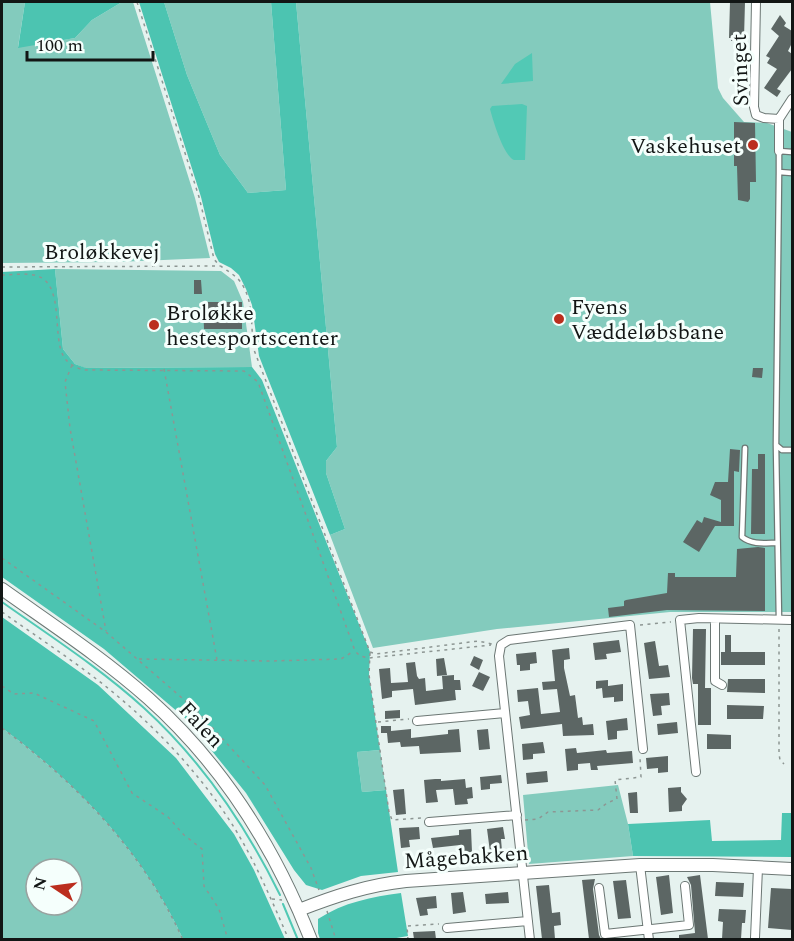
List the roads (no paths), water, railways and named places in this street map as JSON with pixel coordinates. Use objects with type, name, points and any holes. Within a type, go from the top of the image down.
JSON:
[{"type":"street","name":"Svinget","points":[[756,2],[754,107],[756,115],[779,119]]},
{"type":"street","points":[[779,152],[779,119],[792,99]]},
{"type":"street","name":"Falen","points":[[2,589],[107,664],[149,699],[185,735],[244,809],[274,858],[311,939]]},
{"type":"street","points":[[715,619],[715,681],[722,686]]},
{"type":"street","points":[[696,772],[680,620],[792,620]]},
{"type":"street","points":[[530,939],[499,657],[501,645],[509,640],[630,624],[643,749]]},
{"type":"street","points":[[417,721],[506,713]]},
{"type":"street","points":[[429,822],[517,818]]},
{"type":"street","name":"Mågebakken","points":[[299,910],[348,892],[386,883],[640,865],[792,862]]},
{"type":"street","points":[[640,865],[649,939]]},
{"type":"street","name":"Mågebakken","points":[[713,865],[792,869]]},
{"type":"street","points":[[755,938],[758,868]]},
{"type":"street","points":[[599,888],[605,934],[689,925],[685,886]]},
{"type":"street","points":[[447,928],[528,921]]},
{"type":"lane","points":[[779,620],[776,445],[779,152],[792,152]]},
{"type":"lane","points":[[779,172],[792,173]]},
{"type":"lane","points":[[776,445],[782,450],[792,450]]},
{"type":"lane","points":[[745,448],[742,537],[746,541],[757,543],[777,543]]},
{"type":"waterway","points":[[2,602],[110,679],[144,708],[185,749],[237,819],[280,895]]},
{"type":"waterway","points":[[283,904],[298,940]]},
{"type":"place","name":"Vaskehuset","points":[[753,145]]},
{"type":"place","name":"Fyens Væddeløbsbane","points":[[559,319]]},
{"type":"place","name":"Broløkke hestesportscenter","points":[[154,325]]}]
